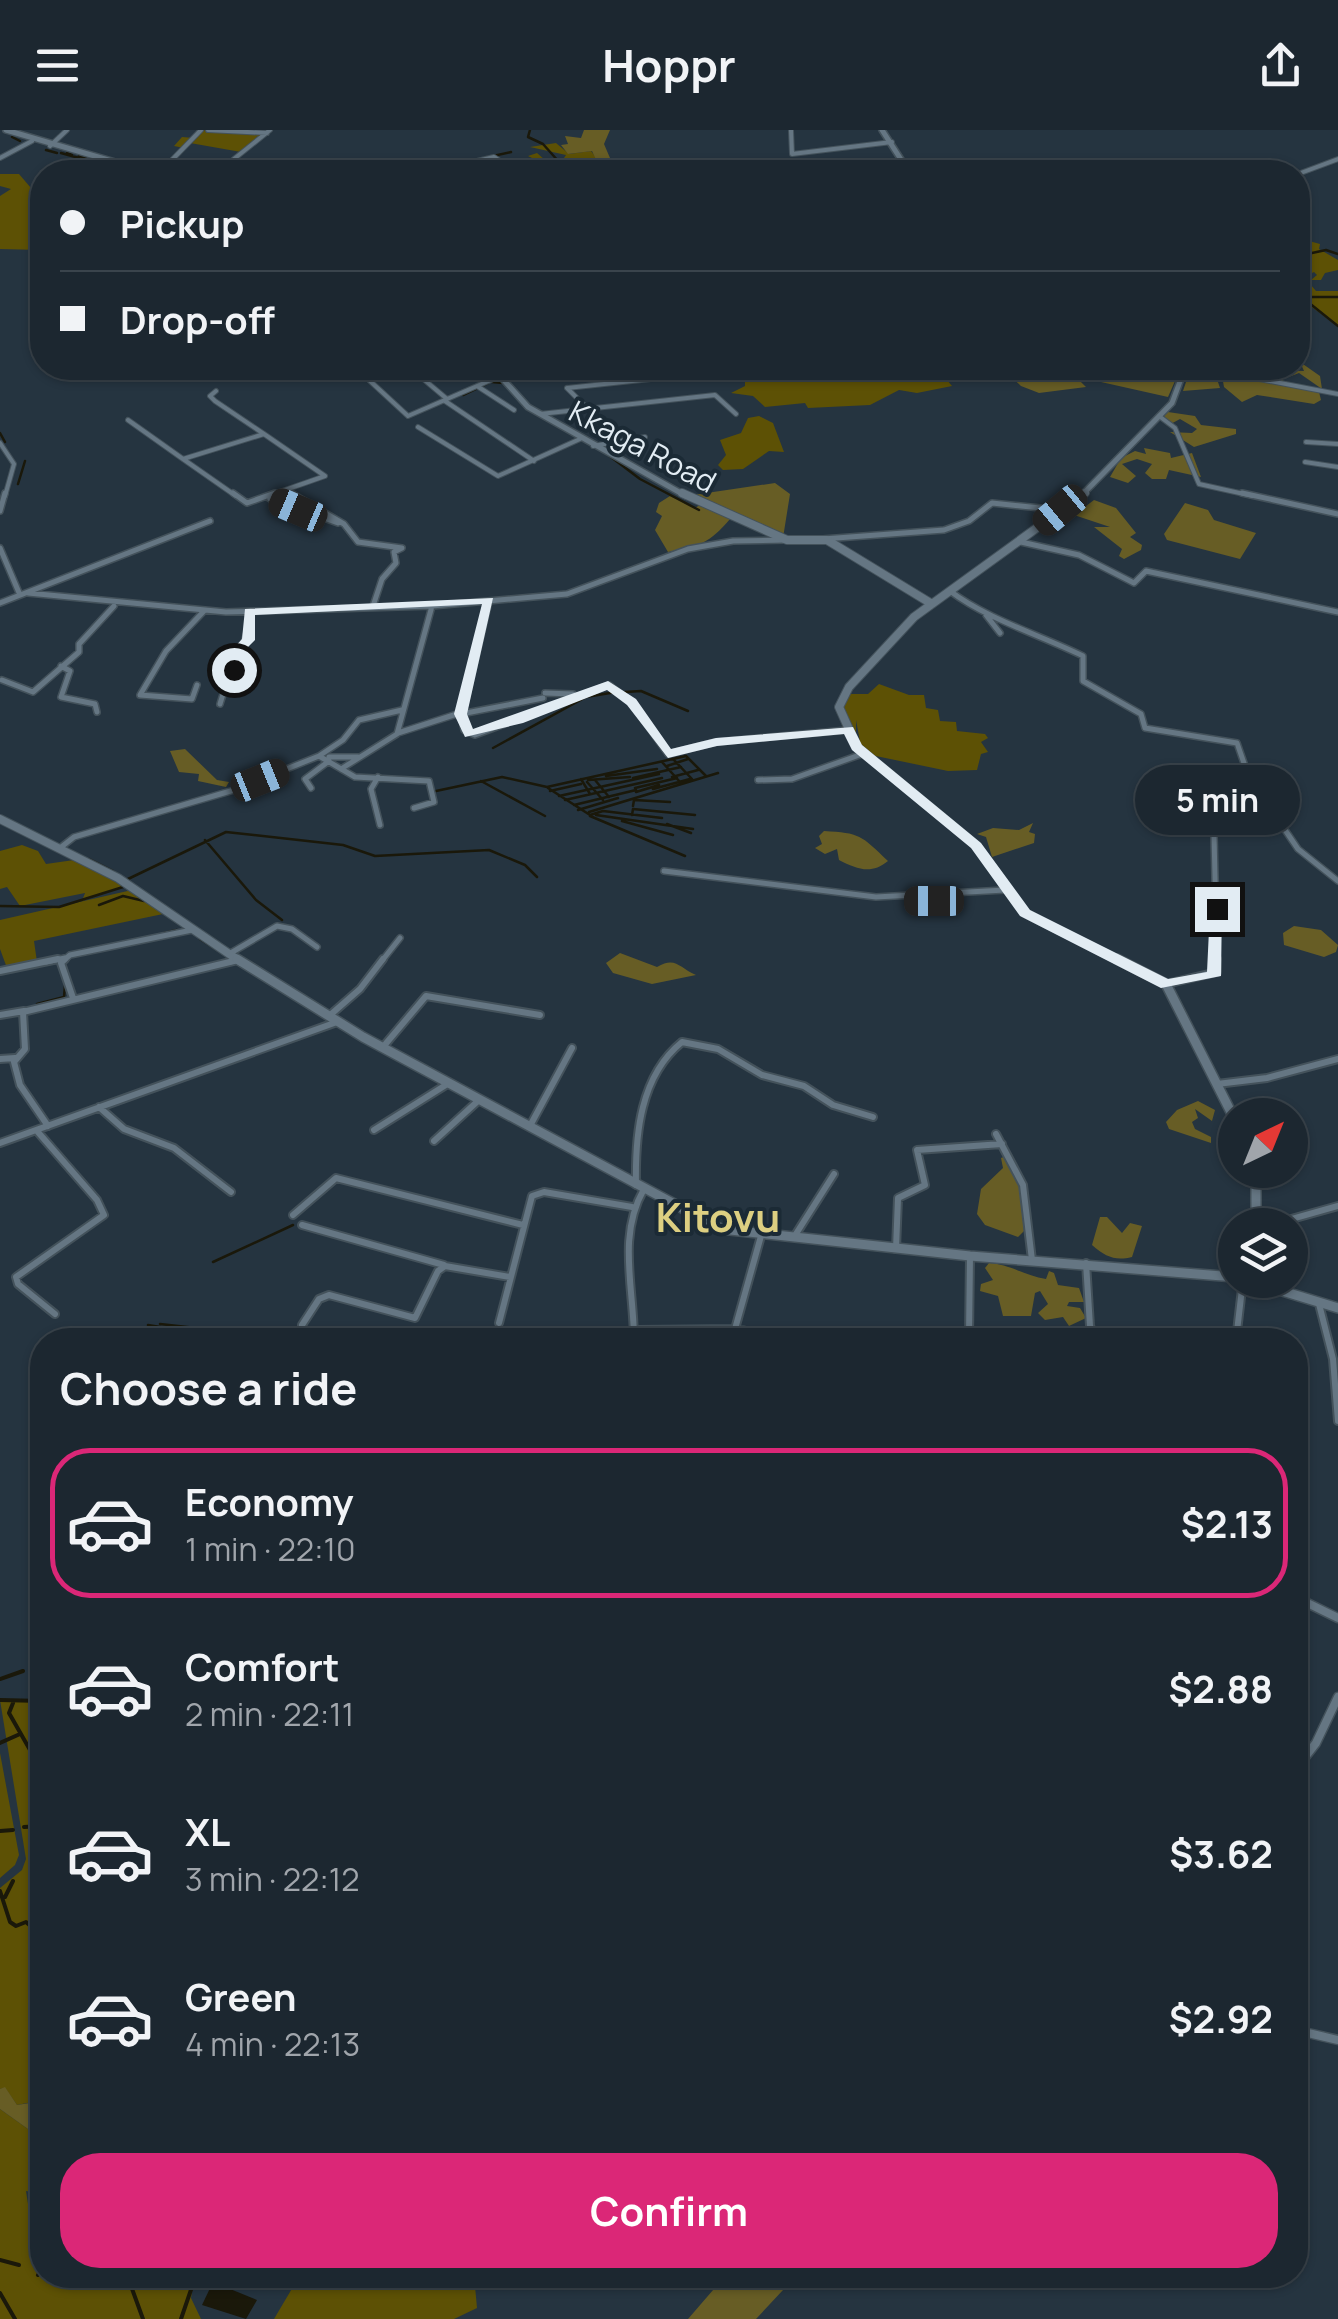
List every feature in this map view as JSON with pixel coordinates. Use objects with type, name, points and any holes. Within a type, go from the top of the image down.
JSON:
[{"type":"street","points":[[6,130],[32,141],[106,160]]},
{"type":"street","points":[[50,146],[67,130]]},
{"type":"street","points":[[172,160],[201,130]]},
{"type":"street","points":[[208,130],[268,132]]},
{"type":"street","points":[[792,130],[792,154],[892,142]]},
{"type":"street","points":[[882,130],[902,160]]},
{"type":"street","points":[[233,160],[268,132]]},
{"type":"street","points":[[0,158],[32,141]]},
{"type":"street","points":[[0,150],[9,152]]},
{"type":"street","points":[[1310,170],[1338,159]]},
{"type":"street","points":[[369,380],[405,415],[489,380]]},
{"type":"street","points":[[425,380],[445,399],[534,460]]},
{"type":"street","name":"Kkaga Road","points":[[504,380],[539,414],[592,446],[708,507],[787,540]]},
{"type":"street","points":[[587,408],[567,388],[642,380]]},
{"type":"street","points":[[1181,380],[1172,404],[1090,488],[903,628],[841,698],[841,718],[865,754],[976,846],[1005,890],[1040,923],[1166,984],[1224,1098]]},
{"type":"street","points":[[1265,380],[1338,394]]},
{"type":"street","points":[[476,385],[514,410]]},
{"type":"street","points":[[128,420],[247,502],[269,498],[325,476],[215,401],[210,396],[216,391]]},
{"type":"street","points":[[539,414],[715,395],[736,414]]},
{"type":"street","points":[[1158,416],[1175,428],[1199,484],[1338,514]]},
{"type":"street","points":[[418,427],[494,476],[580,439]]},
{"type":"street","points":[[182,459],[264,434]]},
{"type":"street","points":[[592,446],[645,436]]},
{"type":"street","points":[[1306,442],[1338,444]]},
{"type":"street","points":[[0,443],[14,464],[0,511]]},
{"type":"street","points":[[1305,462],[1338,467]]},
{"type":"street","points":[[288,491],[344,524],[364,545],[402,548],[394,552],[396,563],[382,578],[373,607]]},
{"type":"street","points":[[269,498],[329,522],[344,524]]},
{"type":"street","points":[[28,593],[115,605],[204,610],[432,606],[588,589],[702,547],[944,530],[969,520],[980,508],[992,503],[1060,510]]},
{"type":"street","points":[[0,603],[210,521]]},
{"type":"street","points":[[823,538],[932,604]]},
{"type":"street","points":[[1020,542],[1079,554],[1134,583],[1146,571],[1338,612]]},
{"type":"street","points":[[0,548],[20,595]]},
{"type":"street","points":[[950,590],[985,614],[1000,633]]},
{"type":"street","points":[[489,600],[460,714],[464,730],[475,734],[579,694],[615,686],[632,702],[668,754],[716,742],[848,730]]},
{"type":"street","points":[[2,680],[33,692],[79,652],[79,644],[115,605]]},
{"type":"street","points":[[397,734],[432,606]]},
{"type":"street","points":[[198,685],[192,700],[140,695],[166,651],[204,610]]},
{"type":"street","points":[[220,704],[222,684],[234,670],[239,649],[248,640],[249,611]]},
{"type":"street","points":[[985,614],[1014,622],[1083,656],[1083,681],[1139,713],[1147,729],[1237,743],[1245,766],[1256,773]]},
{"type":"street","points":[[61,666],[70,671],[61,697],[95,704],[97,712]]},
{"type":"street","points":[[341,770],[397,734],[460,714],[544,696],[579,694]]},
{"type":"street","points":[[60,848],[74,837],[234,790],[319,756],[359,720],[392,715],[403,709]]},
{"type":"street","points":[[329,760],[330,748]]},
{"type":"street","points":[[758,780],[792,779],[865,754]]},
{"type":"street","points":[[319,756],[355,777],[414,777],[431,784],[434,802],[414,808]]},
{"type":"street","points":[[311,788],[305,780],[329,760],[359,756]]},
{"type":"street","points":[[378,777],[371,788],[380,825]]},
{"type":"street","points":[[1166,984],[1217,972],[1214,835],[1223,826],[1287,804]]},
{"type":"street","points":[[1250,817],[1281,824],[1298,849],[1338,880]]},
{"type":"street","points":[[0,819],[118,878],[233,957],[382,1048],[722,1229],[970,1256],[1218,1276]]},
{"type":"street","points":[[664,871],[880,899],[934,901],[1005,890]]},
{"type":"street","points":[[0,1015],[233,957],[277,926],[292,929],[317,947]]},
{"type":"street","points":[[0,971],[192,930]]},
{"type":"street","points":[[0,1143],[333,1019],[400,938]]},
{"type":"street","points":[[61,960],[72,998]]},
{"type":"street","points":[[382,1048],[426,996],[540,1015]]},
{"type":"street","points":[[20,1013],[25,1046],[16,1058],[20,1085],[48,1126]]},
{"type":"street","points":[[635,1328],[629,1250],[632,1208],[640,1187],[638,1126],[665,1057],[682,1042],[698,1041],[762,1075],[804,1086],[833,1105],[874,1117]]},
{"type":"street","points":[[530,1124],[572,1048]]},
{"type":"street","points":[[0,1059],[16,1058]]},
{"type":"street","points":[[1217,1084],[1266,1078],[1338,1059]]},
{"type":"street","points":[[374,1130],[450,1082]]},
{"type":"street","points":[[434,1141],[479,1100]]},
{"type":"street","points":[[99,1106],[124,1129],[174,1148],[230,1192]]},
{"type":"street","points":[[37,1131],[96,1200],[104,1215],[16,1277],[18,1284],[55,1314]]},
{"type":"street","points":[[996,1134],[1023,1186],[1032,1260]]},
{"type":"street","points":[[896,1248],[898,1198],[925,1184],[915,1156],[917,1150],[1002,1144]]},
{"type":"street","points":[[793,1238],[834,1174]]},
{"type":"street","points":[[293,1215],[336,1178],[523,1224]]},
{"type":"street","points":[[500,1323],[532,1196],[539,1193],[632,1208]]},
{"type":"street","points":[[1308,1214],[1338,1206]]},
{"type":"street","points":[[302,1225],[445,1266],[510,1277]]},
{"type":"street","points":[[735,1328],[761,1236]]},
{"type":"street","points":[[969,1328],[970,1256]]},
{"type":"street","points":[[1086,1264],[1091,1328]]},
{"type":"street","points":[[302,1325],[319,1299],[329,1295],[415,1318],[438,1271],[445,1266]]},
{"type":"street","points":[[1238,1328],[1242,1298]]},
{"type":"street","points":[[1305,1298],[1338,1308]]},
{"type":"street","points":[[1318,1302],[1333,1359],[1338,1420]]},
{"type":"street","points":[[1308,1603],[1338,1618]]},
{"type":"street","points":[[1308,1753],[1338,1697]]},
{"type":"street","points":[[1308,2032],[1338,2040]]},
{"type":"shaded area","points":[[202,130],[263,133],[241,152],[190,143],[184,148],[174,146],[182,137],[194,138]]},
{"type":"shaded area","points":[[584,130],[610,130],[604,144],[611,160],[596,160],[592,151],[568,154],[561,145],[568,144],[565,136],[581,138]]},
{"type":"shaded area","points":[[556,143],[569,154],[591,151],[598,160],[545,160],[566,155],[530,147]]},
{"type":"shaded area","points":[[0,174],[19,174],[30,187],[30,250],[0,249],[0,196],[11,189],[0,186]]},
{"type":"shaded area","points":[[1310,241],[1320,244],[1319,249],[1338,260],[1338,270],[1325,273],[1321,280],[1311,280],[1317,275],[1310,274]]},
{"type":"shaded area","points":[[1310,285],[1316,291],[1338,291],[1338,326],[1310,306]]},
{"type":"shaded area","points":[[1310,369],[1320,376],[1322,389],[1309,380]]},
{"type":"shaded area","points":[[745,380],[947,380],[952,386],[917,393],[899,390],[870,405],[808,408],[805,403],[765,407],[753,396],[731,393],[745,386]]},
{"type":"shaded area","points":[[1015,380],[1079,380],[1086,387],[1039,393]]},
{"type":"shaded area","points":[[1175,380],[1168,397],[1101,382]]},
{"type":"shaded area","points":[[1187,380],[1217,380],[1220,388],[1183,391]]},
{"type":"shaded area","points":[[1223,380],[1281,380],[1319,392],[1321,400],[1314,404],[1257,395],[1242,402],[1224,387]]},
{"type":"shaded area","points":[[1168,412],[1195,416],[1201,425],[1236,429],[1236,434],[1194,447],[1170,432],[1192,433],[1197,429],[1180,419],[1167,426],[1164,415]]},
{"type":"shaded area","points":[[759,416],[773,423],[784,452],[769,451],[743,469],[723,470],[718,465],[726,455],[720,440],[741,433],[748,418]]},
{"type":"shaded area","points":[[1144,448],[1170,453],[1171,458],[1192,453],[1201,477],[1169,470],[1166,479],[1152,479],[1145,473],[1152,464],[1137,459],[1122,464],[1136,476],[1128,483],[1110,477],[1121,458],[1135,451],[1146,454]]},
{"type":"shaded area","points":[[775,483],[790,494],[783,538],[730,519],[703,543],[668,552],[655,530],[662,516],[656,512],[659,503],[670,496],[695,508],[700,505],[693,495]]},
{"type":"shaded area","points":[[1094,500],[1116,508],[1136,533],[1130,537],[1142,545],[1141,550],[1124,559],[1119,556],[1122,549],[1094,527],[1110,527],[1074,515]]},
{"type":"shaded area","points":[[1185,503],[1208,510],[1214,520],[1256,533],[1240,559],[1167,540],[1164,534]]},
{"type":"shaded area","points":[[879,684],[909,695],[924,695],[926,708],[938,710],[940,721],[956,722],[957,731],[985,734],[988,738],[981,742],[988,752],[981,754],[977,770],[948,771],[871,755],[861,747],[856,720],[856,744],[843,730],[838,707],[847,694],[868,694]]},
{"type":"shaded area","points":[[185,749],[217,780],[229,782],[226,787],[198,781],[199,774],[179,772],[170,751]]},
{"type":"shaded area","points":[[1033,823],[1029,832],[1035,834],[1034,843],[992,857],[986,837],[977,834],[993,828],[1019,830]]},
{"type":"shaded area","points":[[824,831],[859,837],[888,861],[864,869],[839,860],[837,849],[825,854],[815,848],[822,844],[819,836]]},
{"type":"shaded area","points":[[22,845],[38,851],[46,864],[74,860],[124,886],[82,901],[85,893],[20,906],[7,887],[0,889],[0,851]]},
{"type":"shaded area","points":[[132,890],[163,914],[34,941],[37,962],[7,968],[0,949],[0,920]]},
{"type":"shaded area","points":[[1294,926],[1321,930],[1338,945],[1336,952],[1324,957],[1284,945],[1283,933]]},
{"type":"shaded area","points":[[620,953],[657,967],[673,963],[696,975],[652,984],[613,973],[606,963]]},
{"type":"shaded area","points":[[1198,1101],[1215,1110],[1212,1121],[1195,1109],[1198,1118],[1192,1122],[1195,1129],[1211,1137],[1211,1143],[1169,1129],[1166,1122],[1177,1110]]},
{"type":"shaded area","points":[[1006,1156],[1019,1184],[1024,1231],[1018,1237],[985,1225],[977,1214],[981,1189],[1003,1168],[1001,1158]]},
{"type":"shaded area","points":[[1100,1217],[1107,1217],[1122,1233],[1130,1223],[1142,1226],[1132,1257],[1111,1257],[1092,1245]]},
{"type":"shaded area","points":[[989,1263],[1046,1279],[1049,1271],[1054,1273],[1058,1285],[1079,1288],[1084,1302],[1069,1302],[1067,1306],[1080,1308],[1086,1318],[1069,1326],[1063,1317],[1045,1320],[1038,1313],[1048,1304],[1040,1291],[1035,1293],[1031,1316],[1003,1316],[998,1296],[980,1291],[981,1284],[993,1280],[985,1268]]},
{"type":"shaded area","points":[[0,1700],[30,1700],[30,2102],[17,2105],[5,2088],[0,2089],[0,1888],[22,1870],[26,1859]]},
{"type":"shaded area","points":[[0,1753],[19,1855],[15,1865],[0,1878]]},
{"type":"shaded area","points":[[5,2087],[17,2105],[30,2103],[30,2130],[0,2109],[0,2089]]},
{"type":"shaded area","points":[[0,2109],[30,2130],[30,2192],[26,2191],[30,2288],[193,2288],[191,2298],[201,2319],[0,2319]]},
{"type":"shaded area","points":[[210,2288],[228,2288],[257,2300],[246,2319],[202,2305]]},
{"type":"shaded area","points":[[292,2288],[475,2288],[477,2308],[454,2319],[274,2319]]},
{"type":"shaded area","points":[[715,2288],[785,2288],[756,2319],[688,2319]]},
{"type":"waterway","points":[[530,130],[528,137],[543,144],[557,160]]},
{"type":"waterway","points":[[12,137],[20,141]]},
{"type":"waterway","points":[[46,150],[57,153]]},
{"type":"waterway","points":[[484,158],[511,152]]},
{"type":"waterway","points":[[61,153],[79,158]]},
{"type":"waterway","points":[[67,153],[72,155]]},
{"type":"waterway","points":[[79,156],[95,160]]},
{"type":"waterway","points":[[82,159],[87,160]]},
{"type":"waterway","points":[[1310,253],[1326,250],[1338,254]]},
{"type":"waterway","points":[[1310,297],[1338,297]]},
{"type":"waterway","points":[[1310,304],[1338,326]]},
{"type":"waterway","points":[[492,382],[503,383]]},
{"type":"waterway","points":[[463,395],[488,383]]},
{"type":"waterway","points":[[0,433],[5,442]]},
{"type":"waterway","points":[[603,451],[640,479],[699,510]]},
{"type":"waterway","points":[[18,484],[25,461]]},
{"type":"waterway","points":[[625,692],[641,691],[688,711]]},
{"type":"waterway","points":[[493,748],[586,697],[616,692]]},
{"type":"waterway","points":[[581,779],[686,756],[706,776]]},
{"type":"waterway","points":[[673,759],[677,763]]},
{"type":"waterway","points":[[677,763],[688,759]]},
{"type":"waterway","points":[[662,762],[669,770]]},
{"type":"waterway","points":[[667,766],[677,763]]},
{"type":"waterway","points":[[677,763],[681,767]]},
{"type":"waterway","points":[[669,770],[681,767]]},
{"type":"waterway","points":[[681,767],[686,773]]},
{"type":"waterway","points":[[606,776],[657,769]]},
{"type":"waterway","points":[[633,778],[669,770]]},
{"type":"waterway","points":[[669,770],[675,776]]},
{"type":"waterway","points":[[686,773],[698,770]]},
{"type":"waterway","points":[[675,776],[686,773]]},
{"type":"waterway","points":[[686,773],[692,779]]},
{"type":"waterway","points":[[589,812],[718,773]]},
{"type":"waterway","points":[[601,787],[659,774]]},
{"type":"waterway","points":[[482,781],[502,777],[547,787],[581,779]]},
{"type":"waterway","points":[[588,780],[630,777]]},
{"type":"waterway","points":[[604,791],[662,778]]},
{"type":"waterway","points":[[635,788],[677,778]]},
{"type":"waterway","points":[[677,778],[680,782]]},
{"type":"waterway","points":[[581,779],[587,790]]},
{"type":"waterway","points":[[680,782],[690,779]]},
{"type":"waterway","points":[[595,780],[601,787]]},
{"type":"waterway","points":[[436,791],[482,781]]},
{"type":"waterway","points":[[482,781],[545,816]]},
{"type":"waterway","points":[[587,782],[593,789]]},
{"type":"waterway","points":[[653,789],[680,782]]},
{"type":"waterway","points":[[552,791],[581,784]]},
{"type":"waterway","points":[[636,792],[659,785]]},
{"type":"waterway","points":[[593,789],[601,787]]},
{"type":"waterway","points":[[601,787],[604,791]]},
{"type":"waterway","points":[[548,788],[552,791]]},
{"type":"waterway","points":[[587,790],[593,789]]},
{"type":"waterway","points":[[593,789],[597,793]]},
{"type":"waterway","points":[[560,796],[587,790]]},
{"type":"waterway","points":[[587,790],[590,794]]},
{"type":"waterway","points":[[609,797],[636,790]]},
{"type":"waterway","points":[[552,791],[560,796]]},
{"type":"waterway","points":[[597,793],[604,791]]},
{"type":"waterway","points":[[604,791],[609,797]]},
{"type":"waterway","points":[[566,800],[597,793]]},
{"type":"waterway","points":[[597,793],[602,798]]},
{"type":"waterway","points":[[560,796],[566,800]]},
{"type":"waterway","points":[[602,798],[609,797]]},
{"type":"waterway","points":[[574,805],[602,798]]},
{"type":"waterway","points":[[581,809],[618,798]]},
{"type":"waterway","points":[[566,800],[574,805]]},
{"type":"waterway","points":[[633,806],[634,800],[670,802]]},
{"type":"waterway","points":[[574,805],[581,809]]},
{"type":"waterway","points":[[581,809],[590,815],[603,811],[632,814]]},
{"type":"waterway","points":[[632,814],[633,809],[695,815]]},
{"type":"waterway","points":[[632,814],[662,818]]},
{"type":"waterway","points":[[596,815],[672,826]]},
{"type":"waterway","points":[[590,816],[685,856]]},
{"type":"waterway","points":[[622,821],[673,835]]},
{"type":"waterway","points":[[667,824],[672,826]]},
{"type":"waterway","points":[[672,826],[693,829]]},
{"type":"waterway","points":[[672,826],[691,833]]},
{"type":"waterway","points":[[206,841],[226,832],[343,845],[375,856],[489,850],[525,865],[537,877]]},
{"type":"waterway","points":[[128,879],[206,841]]},
{"type":"waterway","points":[[206,841],[256,900],[282,920]]},
{"type":"waterway","points":[[89,859],[113,871]]},
{"type":"waterway","points":[[0,906],[59,907],[123,887]]},
{"type":"waterway","points":[[99,905],[123,896],[144,901]]},
{"type":"waterway","points":[[164,933],[177,930]]},
{"type":"waterway","points":[[200,939],[219,951]]},
{"type":"waterway","points":[[37,1004],[64,997],[65,985]]},
{"type":"waterway","points":[[213,1262],[293,1225]]},
{"type":"waterway","points":[[160,1324],[196,1328]]},
{"type":"waterway","points":[[148,1325],[165,1328]]},
{"type":"waterway","points":[[0,1679],[23,1671]]},
{"type":"waterway","points":[[0,1700],[30,1701]]},
{"type":"waterway","points":[[13,1703],[9,1713],[30,1750]]},
{"type":"waterway","points":[[0,1743],[20,1734]]},
{"type":"waterway","points":[[24,1827],[30,1827]]},
{"type":"waterway","points":[[0,1831],[13,1830]]},
{"type":"waterway","points":[[5,1897],[13,1881]]},
{"type":"waterway","points":[[0,1891],[10,1922],[30,1926]]},
{"type":"waterway","points":[[0,2260],[19,2265]]},
{"type":"waterway","points":[[132,2288],[143,2319]]},
{"type":"waterway","points":[[181,2319],[192,2288]]},
{"type":"waterway","points":[[0,2293],[15,2319]]},
{"type":"district","name":"Kitovu","points":[[718,1216]]},
{"type":"route","points":[[234,670],[239,649],[248,640],[249,611],[317,606],[432,606],[489,600],[460,714],[469,734],[518,721],[608,685],[615,686],[632,702],[668,754],[677,755],[716,742],[848,730],[857,747],[976,846],[1025,913],[1067,937],[1136,966],[1166,984],[1214,976],[1218,966],[1217,909]]}]
